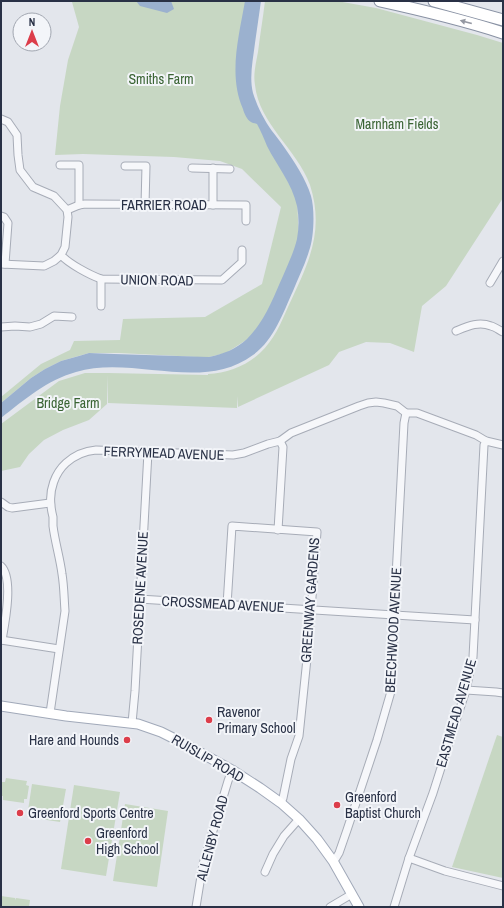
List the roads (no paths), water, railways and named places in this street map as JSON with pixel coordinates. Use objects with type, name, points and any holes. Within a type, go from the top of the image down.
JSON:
[{"type":"highway","points":[[380,1],[431,12],[503,33]]},
{"type":"highway","points":[[434,1],[503,20]]},
{"type":"main road","name":"RUISLIP ROAD","points":[[1,706],[132,723],[154,729],[170,736],[232,770],[260,788],[299,819],[317,839],[333,861],[359,907]]},
{"type":"street","points":[[1,119],[8,122],[17,135],[20,170],[32,187],[54,196],[67,210],[68,217],[65,247],[54,261],[44,266],[3,264],[8,223],[4,217],[1,216]]},
{"type":"street","points":[[60,165],[79,165],[79,205]]},
{"type":"street","points":[[125,166],[146,166],[146,205]]},
{"type":"street","points":[[192,168],[230,169]]},
{"type":"street","points":[[213,168],[213,205]]},
{"type":"street","name":"FARRIER ROAD","points":[[67,210],[79,205],[246,205],[246,221]]},
{"type":"street","name":"UNION ROAD","points":[[60,255],[74,265],[101,279],[222,280],[242,262],[242,250]]},
{"type":"street","points":[[490,282],[503,261]]},
{"type":"street","points":[[101,279],[102,306]]},
{"type":"street","points":[[1,327],[30,327],[41,324],[54,316],[72,317]]},
{"type":"street","points":[[456,331],[470,325],[482,324],[492,326],[503,332]]},
{"type":"street","name":"FERRYMEAD AVENUE","points":[[50,713],[65,611],[62,574],[50,503],[53,486],[58,472],[75,456],[96,450],[233,455],[244,454],[268,444],[280,441],[291,433],[368,403],[384,403],[397,406],[406,413],[417,413],[476,435],[486,441],[503,445]]},
{"type":"street","name":"BEECHWOOD AVENUE","points":[[333,861],[339,853],[347,830],[377,740],[392,688],[394,615],[404,423],[406,413]]},
{"type":"street","points":[[278,530],[283,447],[280,441]]},
{"type":"street","name":"EASTMEAD AVENUE","points":[[394,907],[466,690],[473,657],[484,445],[486,441]]},
{"type":"street","name":"ROSEDENE AVENUE","points":[[132,723],[148,452]]},
{"type":"street","points":[[1,502],[12,508],[50,503]]},
{"type":"street","name":"GREENWAY GARDENS","points":[[227,604],[232,526],[317,532],[308,649],[299,736],[291,759],[283,798],[280,803]]},
{"type":"street","points":[[1,566],[6,572],[7,579],[4,588],[6,614],[2,640],[59,649]]},
{"type":"street","name":"CROSSMEAD AVENUE","points":[[140,599],[475,620]]},
{"type":"street","points":[[466,690],[503,693]]},
{"type":"street","name":"ALLENBY ROAD","points":[[196,907],[203,864],[232,770]]},
{"type":"street","points":[[265,872],[273,854],[284,836],[299,819]]},
{"type":"street","points":[[409,858],[445,871],[503,886]]},
{"type":"street","points":[[330,907],[352,894]]},
{"type":"water","points":[[136,1],[171,1],[174,9],[167,13],[140,6]]},
{"type":"water","points":[[245,1],[261,1],[252,68],[251,81],[253,93],[266,122],[292,158],[303,177],[311,196],[313,209],[313,232],[311,245],[293,291],[277,326],[267,342],[260,349],[253,355],[233,366],[212,371],[190,373],[121,368],[98,368],[76,372],[46,385],[1,418],[1,403],[31,378],[61,361],[89,353],[209,357],[230,351],[239,346],[247,339],[264,317],[276,293],[294,249],[298,235],[298,218],[297,206],[292,190],[267,146],[257,124],[252,123],[246,116],[239,96],[235,69]]},
{"type":"place","name":"Ravenor Primary School","points":[[209,720]]},
{"type":"place","name":"Hare and Hounds","points":[[127,740]]},
{"type":"place","name":"Greenford Baptist Church","points":[[337,805]]},
{"type":"place","name":"Greenford Sports Centre","points":[[20,813]]},
{"type":"place","name":"Greenford High School","points":[[88,841]]},
{"type":"park label","name":"Smiths Farm","points":[[161,79]]},
{"type":"park label","name":"Marnham Fields","points":[[397,124]]},
{"type":"park label","name":"Bridge Farm","points":[[68,403]]}]
